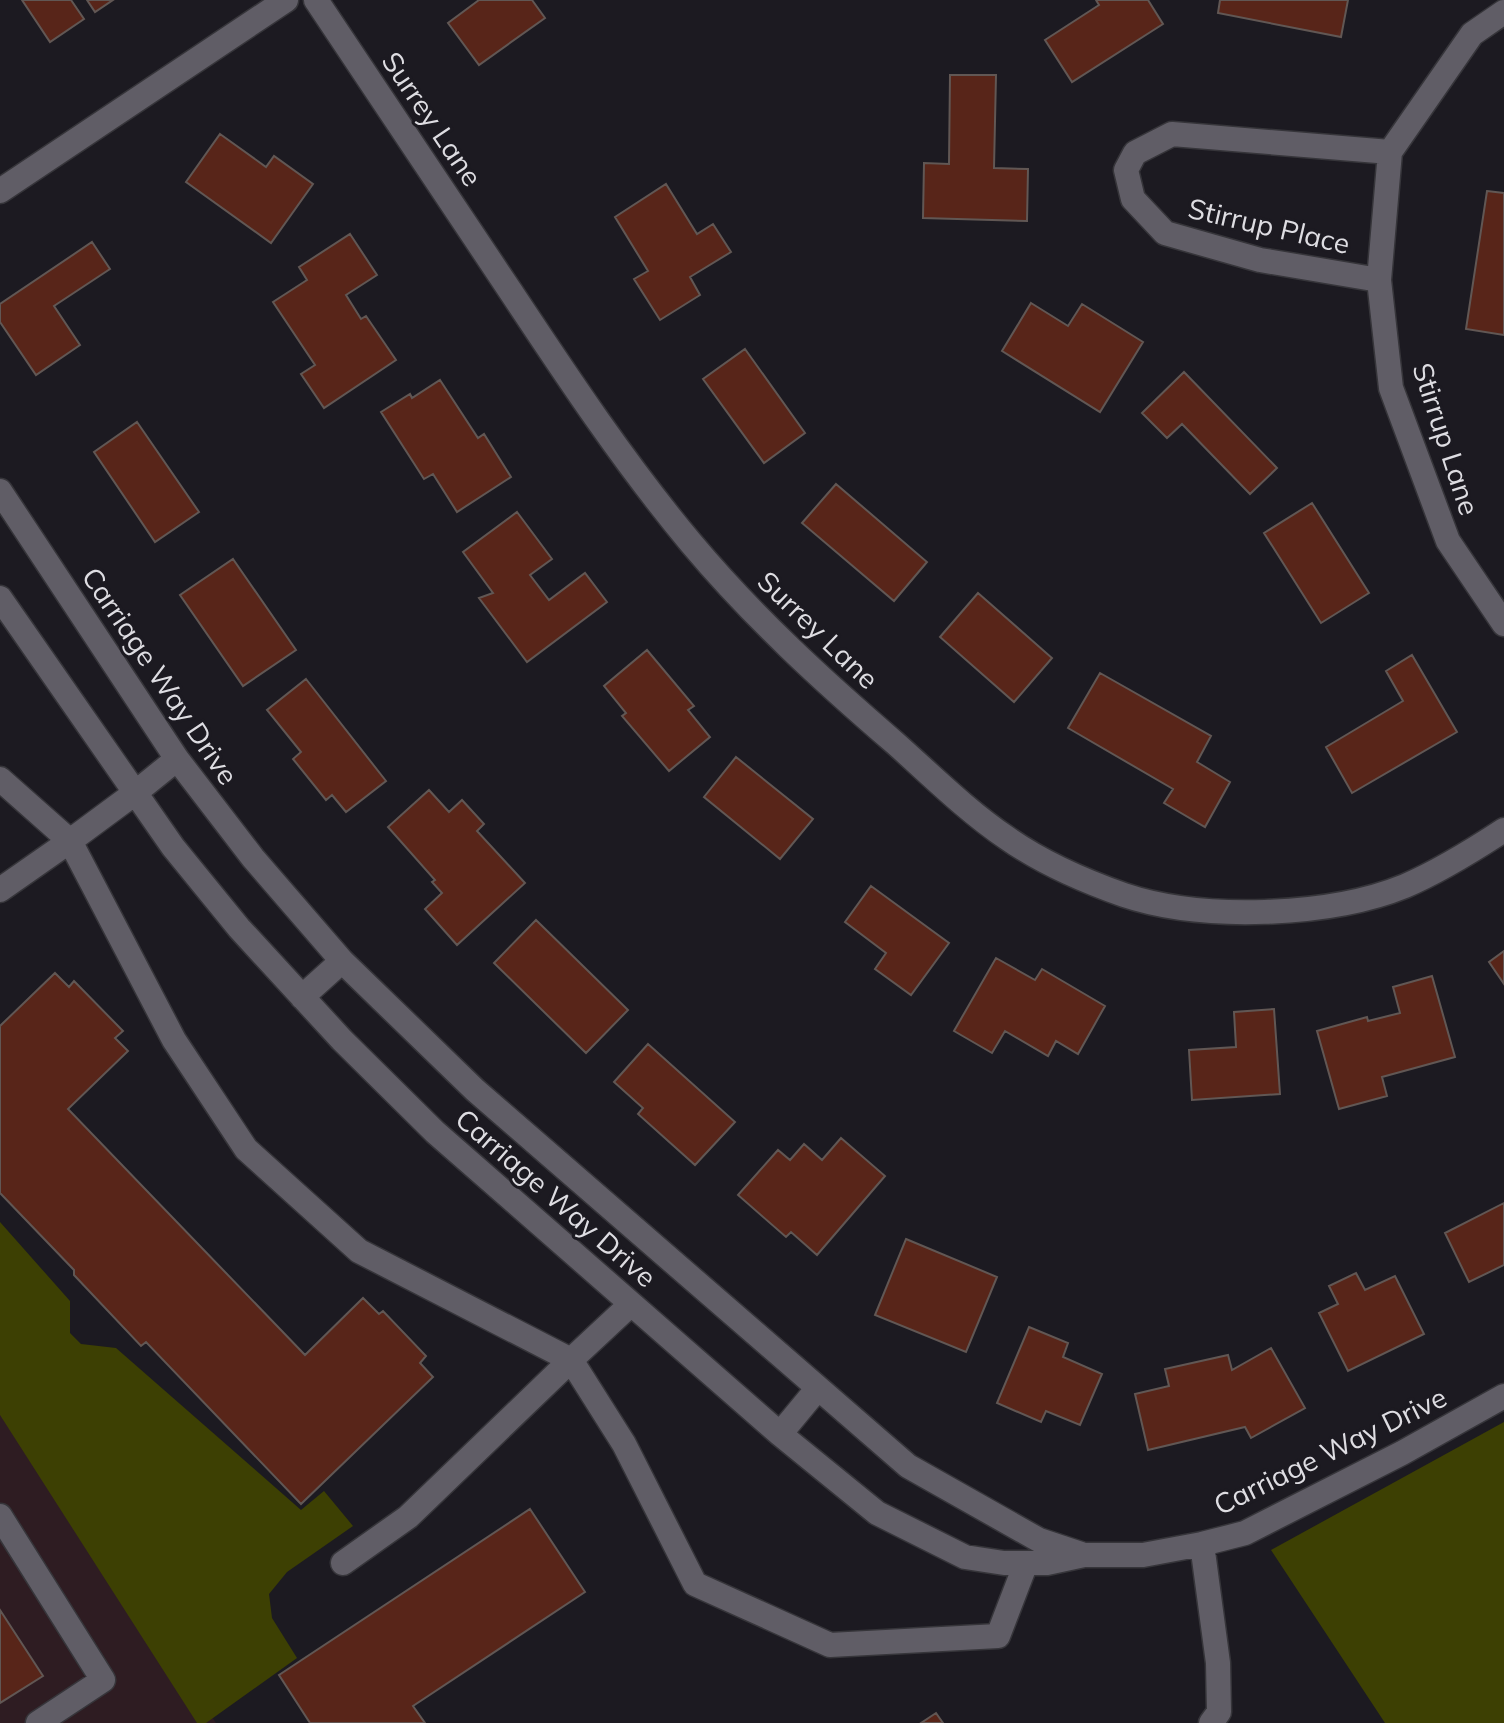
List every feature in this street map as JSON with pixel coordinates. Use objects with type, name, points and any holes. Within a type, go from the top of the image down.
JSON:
[{"type":"street","points":[[0,191],[286,0]]},
{"type":"street","name":"Surrey Lane","points":[[316,0],[586,404],[636,474],[693,545],[757,616],[824,681],[1008,839],[1060,868],[1126,896],[1198,910],[1267,912],[1347,904],[1401,888],[1462,858],[1504,830]]},
{"type":"street","name":"Stirrup Lane","points":[[1504,12],[1472,34],[1390,152],[1379,280],[1391,388],[1396,402],[1448,541],[1504,624]]},
{"type":"street","name":"Stirrup Place","points":[[1379,280],[1260,260],[1165,233],[1133,199],[1126,170],[1135,153],[1172,134],[1390,152]]},
{"type":"street","name":"Carriage Way Drive","points":[[0,491],[177,759],[253,858],[342,961],[475,1090],[908,1466],[1039,1540],[1084,1555]]},
{"type":"street","name":"Carriage Way Drive","points":[[0,598],[173,847],[239,928],[342,1040],[435,1132],[780,1434],[877,1513],[917,1535],[965,1557],[1004,1563],[1047,1563],[1084,1555],[1143,1555],[1202,1544],[1245,1533],[1402,1453],[1504,1396]]},
{"type":"street","points":[[0,890],[177,759]]},
{"type":"street","points":[[0,779],[70,841],[174,1040],[246,1149],[359,1251],[571,1360],[624,1444],[695,1584],[830,1645],[998,1636],[1026,1563]]},
{"type":"street","points":[[302,997],[342,961]]},
{"type":"street","points":[[343,1563],[408,1517],[631,1304]]},
{"type":"street","points":[[780,1434],[818,1388]]},
{"type":"street","points":[[0,1516],[103,1680],[38,1723]]},
{"type":"street","points":[[1202,1544],[1218,1663],[1219,1712],[1211,1723]]},
{"type":"shaded area","points":[[0,1222],[70,1301],[70,1333],[81,1344],[116,1348],[301,1510],[324,1491],[353,1526],[287,1572],[269,1594],[272,1618],[297,1658],[206,1723],[197,1723],[0,1415]]},
{"type":"shaded area","points":[[0,1397],[216,1723],[0,1723]]},
{"type":"shaded area","points":[[1504,1422],[1504,1723],[1385,1723],[1271,1550]]},
{"type":"building","points":[[22,0],[71,0],[84,19],[50,42]]},
{"type":"building","points":[[87,0],[113,0],[95,12]]},
{"type":"building","points":[[479,0],[532,0],[545,18],[479,65],[448,23]]},
{"type":"building","points":[[1096,0],[1148,0],[1163,24],[1072,82],[1045,40],[1099,5]]},
{"type":"building","points":[[1220,0],[1348,0],[1341,37],[1218,13]]},
{"type":"building","points":[[950,75],[996,75],[994,168],[1028,169],[1027,221],[923,218],[924,163],[949,164]]},
{"type":"building","points":[[220,134],[266,167],[274,156],[313,184],[271,243],[186,182]]},
{"type":"building","points":[[666,184],[697,234],[713,224],[731,252],[690,277],[700,295],[660,320],[634,279],[648,271],[615,217]]},
{"type":"building","points":[[1487,191],[1504,193],[1504,335],[1466,329]]},
{"type":"building","points":[[350,234],[377,275],[346,295],[361,319],[366,316],[396,360],[324,408],[301,374],[315,365],[273,302],[307,280],[299,267]]},
{"type":"building","points":[[92,242],[110,269],[54,306],[80,345],[36,375],[0,322],[0,304]]},
{"type":"building","points":[[1031,303],[1068,326],[1082,304],[1143,342],[1100,412],[1002,351]]},
{"type":"building","points":[[745,349],[805,433],[764,463],[703,379]]},
{"type":"building","points":[[1184,372],[1277,468],[1250,494],[1182,424],[1167,438],[1142,413]]},
{"type":"building","points":[[440,380],[478,438],[484,434],[511,477],[457,512],[433,474],[424,479],[381,412],[410,394],[412,398]]},
{"type":"building","points":[[137,422],[199,512],[155,542],[94,452]]},
{"type":"building","points":[[836,484],[927,562],[894,601],[802,523]]},
{"type":"building","points":[[1312,503],[1369,593],[1321,623],[1264,533]]},
{"type":"building","points":[[517,512],[552,559],[530,575],[549,600],[585,573],[607,602],[527,662],[479,598],[493,593],[463,552]]},
{"type":"building","points":[[233,559],[296,650],[243,686],[180,595]]},
{"type":"building","points":[[978,593],[1052,658],[1014,702],[940,637]]},
{"type":"building","points":[[647,650],[694,706],[688,710],[710,737],[669,771],[622,716],[626,713],[604,686]]},
{"type":"building","points":[[1412,655],[1457,732],[1352,793],[1326,747],[1403,701],[1386,671]]},
{"type":"building","points":[[1100,673],[1211,736],[1197,762],[1230,782],[1205,827],[1164,803],[1173,789],[1068,728]]},
{"type":"building","points":[[306,679],[386,781],[346,812],[332,795],[326,800],[293,759],[301,752],[267,710]]},
{"type":"building","points":[[736,757],[813,819],[780,859],[704,797]]},
{"type":"building","points":[[429,790],[449,812],[462,800],[484,824],[477,831],[525,883],[457,945],[425,909],[442,893],[432,882],[435,880],[388,827]]},
{"type":"building","points":[[871,886],[949,943],[911,995],[875,969],[886,953],[845,922]]},
{"type":"building","points":[[536,920],[628,1010],[586,1053],[494,963]]},
{"type":"building","points":[[1504,951],[1504,984],[1489,962]]},
{"type":"building","points":[[996,958],[1035,980],[1042,969],[1105,1006],[1078,1054],[1056,1041],[1048,1056],[1005,1031],[992,1053],[954,1031]]},
{"type":"building","points":[[55,973],[69,987],[74,981],[123,1031],[115,1038],[128,1051],[68,1109],[305,1355],[363,1298],[379,1314],[383,1311],[426,1356],[420,1363],[433,1377],[301,1504],[146,1342],[141,1346],[0,1193],[0,1026]]},
{"type":"building","points":[[1432,976],[1455,1057],[1382,1077],[1387,1096],[1339,1109],[1317,1031],[1367,1017],[1368,1021],[1400,1013],[1393,987]]},
{"type":"building","points":[[1274,1009],[1280,1094],[1192,1100],[1189,1050],[1236,1047],[1234,1012]]},
{"type":"building","points":[[648,1044],[735,1122],[695,1165],[638,1114],[643,1108],[614,1082]]},
{"type":"building","points":[[841,1138],[885,1176],[817,1255],[791,1232],[786,1237],[738,1195],[778,1150],[790,1160],[804,1144],[822,1160]]},
{"type":"building","points":[[1504,1203],[1504,1265],[1469,1282],[1445,1233]]},
{"type":"building","points":[[906,1239],[997,1277],[966,1352],[875,1315]]},
{"type":"building","points":[[1356,1273],[1365,1290],[1395,1276],[1424,1334],[1348,1371],[1319,1313],[1338,1304],[1329,1286]]},
{"type":"building","points":[[1029,1327],[1068,1343],[1063,1357],[1102,1374],[1080,1425],[1046,1411],[1041,1422],[997,1403]]},
{"type":"building","points":[[1271,1348],[1305,1408],[1251,1438],[1245,1427],[1148,1450],[1135,1394],[1169,1386],[1165,1369],[1228,1355],[1232,1370]]},
{"type":"building","points":[[530,1509],[585,1592],[413,1706],[425,1723],[310,1723],[279,1675]]},
{"type":"building","points":[[0,1610],[43,1676],[0,1703]]},
{"type":"building","points":[[936,1713],[943,1723],[921,1723]]}]
